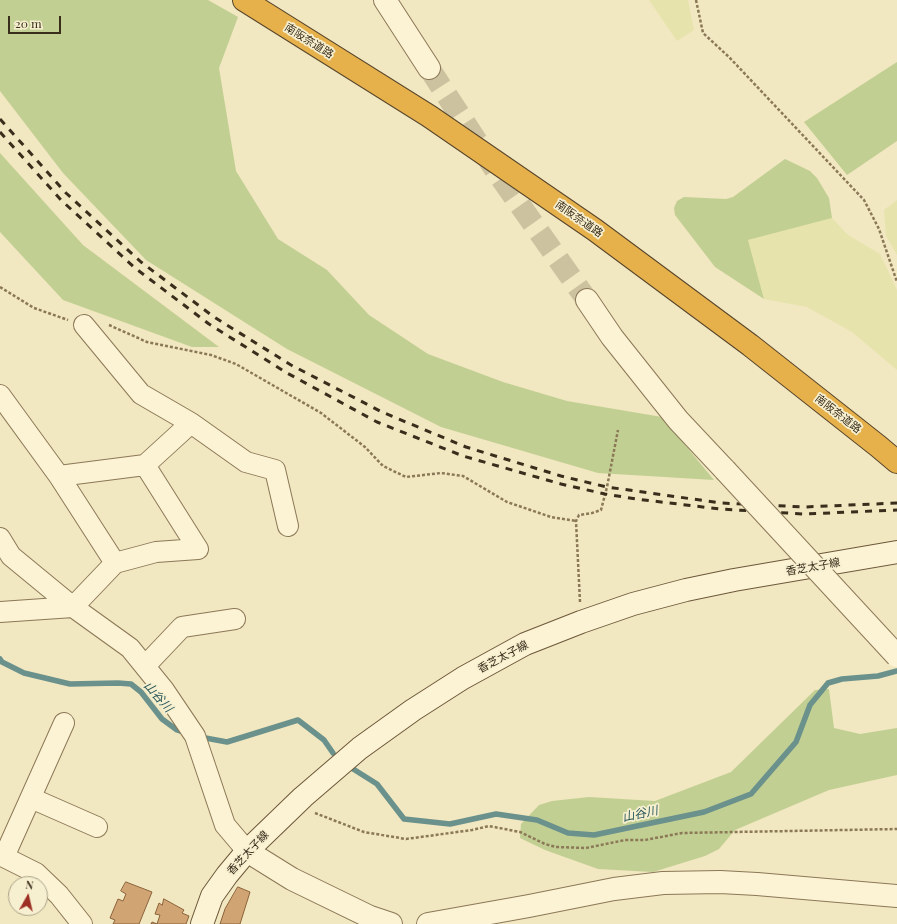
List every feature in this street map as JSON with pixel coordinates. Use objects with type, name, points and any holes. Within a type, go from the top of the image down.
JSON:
[{"type":"highway","name":"南阪奈道路","points":[[244,0],[429,116],[595,230],[887,444]]},
{"type":"highway","name":"南阪奈道路","points":[[265,0],[435,107],[602,221],[758,337],[887,444],[897,462]]},
{"type":"street","points":[[385,0],[429,68]]},
{"type":"street","points":[[587,300],[612,337],[678,420],[897,656]]},
{"type":"street","points":[[84,324],[141,394],[191,423],[246,462],[275,470],[288,526]]},
{"type":"street","points":[[2,401],[59,476],[115,563]]},
{"type":"street","points":[[59,476],[145,465],[191,423]]},
{"type":"street","points":[[0,612],[73,607],[115,563],[156,552],[198,549],[145,465]]},
{"type":"street","points":[[0,538],[11,556],[73,607],[130,648],[164,690],[195,736],[225,825],[247,851],[292,879],[370,917],[391,924]]},
{"type":"street","name":"香芝太子線","points":[[202,924],[212,896],[247,851],[326,777],[360,748],[413,710],[463,678],[525,644],[633,604],[686,590],[734,580],[897,552]]},
{"type":"street","points":[[145,666],[182,627],[235,619]]},
{"type":"street","points":[[64,723],[2,856],[36,873],[58,895],[80,923]]},
{"type":"street","points":[[30,798],[97,826]]},
{"type":"street","points":[[428,924],[614,889],[663,882],[720,882],[757,884],[897,896]]},
{"type":"path","points":[[696,0],[703,33],[729,57],[864,200],[879,229],[897,282]]},
{"type":"path","points":[[0,286],[34,308],[82,325],[106,323],[147,342],[211,355],[236,364],[320,413],[366,447],[383,466],[406,477],[440,473],[463,476],[507,502],[550,517],[576,521]]},
{"type":"path","points":[[581,622],[576,521],[578,515],[601,510],[618,430]]},
{"type":"path","points":[[312,812],[364,832],[406,839],[472,830],[489,826],[520,832],[545,844],[556,847],[586,848],[625,840],[645,840],[682,833],[897,829]]},
{"type":"shaded area","points":[[649,0],[688,0],[694,30],[677,41]]},
{"type":"shaded area","points":[[897,200],[897,255],[886,236],[884,210]]},
{"type":"shaded area","points":[[832,218],[848,235],[880,254],[897,290],[897,370],[852,332],[807,307],[764,299],[748,240]]},
{"type":"green space","points":[[0,0],[208,0],[238,17],[219,68],[236,171],[278,239],[327,270],[369,315],[428,354],[503,382],[567,401],[662,417],[714,480],[598,473],[441,427],[287,349],[146,260],[63,173],[0,91]]},
{"type":"green space","points":[[897,62],[897,141],[847,175],[804,122]]},
{"type":"green space","points":[[0,153],[83,245],[219,347],[192,347],[63,300],[0,232]]},
{"type":"green space","points":[[785,159],[810,171],[817,178],[829,198],[832,218],[748,240],[764,299],[715,267],[675,215],[674,208],[677,201],[684,197],[726,199],[733,197]]},
{"type":"green space","points":[[829,689],[834,728],[860,734],[897,728],[897,775],[829,790],[735,830],[719,849],[705,856],[653,872],[598,869],[545,850],[520,838],[521,824],[539,805],[552,801],[589,797],[655,801],[731,772],[815,690]]},
{"type":"building","points":[[126,882],[152,892],[139,924],[113,924],[115,920],[110,918],[118,899],[123,901],[126,894],[121,891]]},
{"type":"building","points":[[238,887],[250,892],[240,924],[220,924],[225,909]]},
{"type":"building","points":[[164,899],[184,910],[182,913],[189,916],[186,924],[157,924],[160,915],[155,914],[159,903],[162,905]]},
{"type":"waterway","name":"山谷川","points":[[0,659],[2,662],[24,673],[70,684],[131,684],[141,692],[162,719],[177,730],[186,733]]},
{"type":"waterway","name":"山谷川","points":[[350,767],[377,784],[404,819],[450,824],[496,814],[537,820],[568,833],[594,835],[704,812],[751,794],[796,742],[810,705],[828,683],[842,679],[878,676],[897,671]]},
{"type":"waterway","name":"山谷川","points":[[200,737],[227,742],[298,720],[324,740],[333,753]]},
{"type":"tunnel","points":[[429,68],[498,174],[587,300]]},
{"type":"railway","points":[[0,119],[66,193],[141,262],[214,317],[291,365],[382,412],[466,447],[561,476],[607,487],[721,503],[804,507],[897,503]]},
{"type":"railway","points":[[0,132],[61,200],[135,268],[209,324],[287,373],[377,422],[463,456],[561,484],[605,494],[720,509],[804,514],[897,510]]}]
